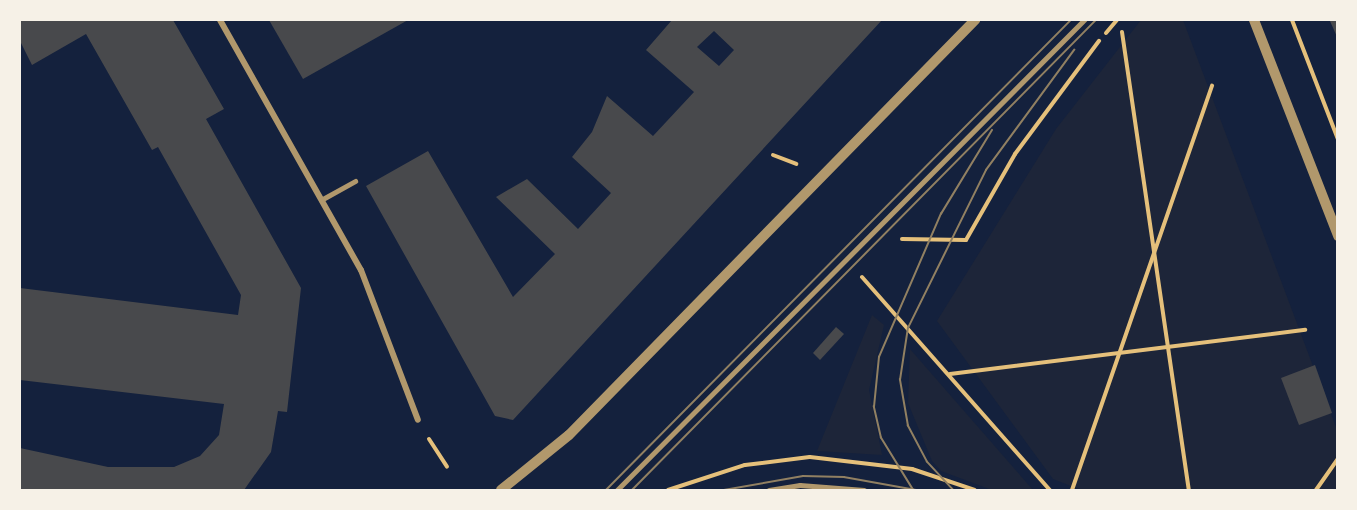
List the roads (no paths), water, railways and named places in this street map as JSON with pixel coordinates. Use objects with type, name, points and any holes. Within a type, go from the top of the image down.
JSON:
[{"type":"street","points":[[220,20],[361,270],[418,420]]},
{"type":"street","points":[[501,490],[569,435],[975,20]]},
{"type":"street","points":[[1254,20],[1338,236]]},
{"type":"lane","points":[[617,490],[1083,20]]},
{"type":"lane","points":[[321,200],[355,181]]},
{"type":"lane","points":[[769,490],[800,485],[864,490]]},
{"type":"tram line","points":[[606,490],[1071,20]]},
{"type":"tram line","points":[[632,490],[1096,20]]},
{"type":"tram line","points":[[953,490],[927,462],[908,426],[900,380],[908,328],[986,170],[1074,50]]},
{"type":"tram line","points":[[913,490],[881,438],[874,407],[879,357],[941,214],[992,130]]},
{"type":"tram line","points":[[724,490],[803,476],[844,477],[916,490]]}]
